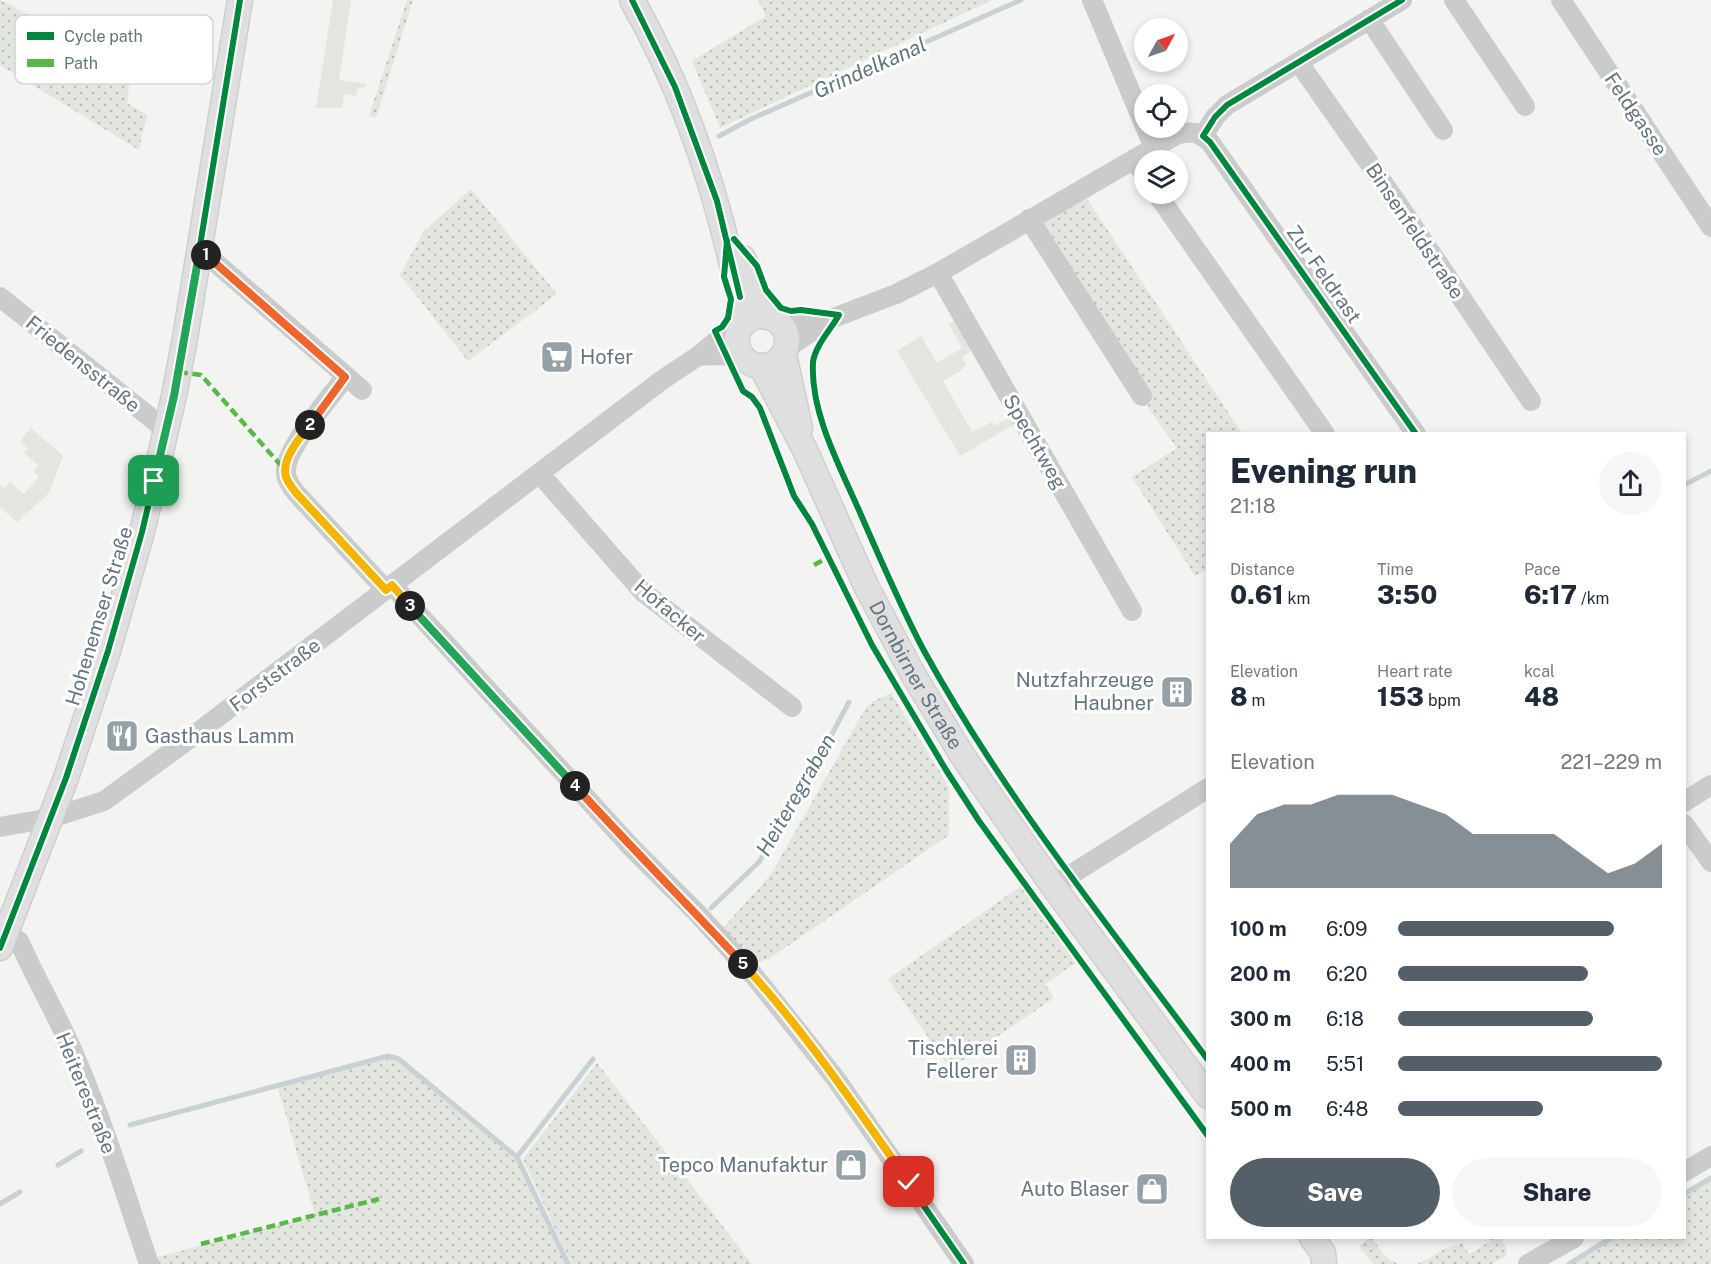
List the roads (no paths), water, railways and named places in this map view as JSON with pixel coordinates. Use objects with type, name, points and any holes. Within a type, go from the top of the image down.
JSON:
[{"type":"main road","name":"Hohenemser Straße","points":[[2,944],[51,818],[108,651],[142,532],[185,338],[240,0]]},
{"type":"main road","name":"Dornbirner Straße","points":[[632,0],[675,87],[717,201],[773,320],[785,331],[787,339],[785,352],[805,450]]},
{"type":"main road","name":"Dornbirner Straße","points":[[717,201],[740,297],[742,327],[738,350],[751,361],[771,390],[805,450],[855,564],[914,676],[989,795],[1206,1093]]},
{"type":"main road","points":[[742,327],[759,316],[773,320]]},
{"type":"main road","points":[[751,361],[770,365],[778,361],[785,352]]},
{"type":"street","points":[[1092,0],[1154,148],[1176,135],[1187,132],[1203,136],[1215,117],[1227,105],[1402,0]]},
{"type":"street","points":[[1454,0],[1525,106]]},
{"type":"street","name":"Feldgasse","points":[[1561,0],[1711,227]]},
{"type":"street","points":[[1369,20],[1443,130]]},
{"type":"street","name":"Binsenfeldstraße","points":[[1299,63],[1531,400]]},
{"type":"street","name":"Zur Feldrast","points":[[1203,136],[1210,142],[1415,432]]},
{"type":"street","points":[[785,352],[828,320],[896,294],[938,273],[1029,219],[1134,169]]},
{"type":"street","points":[[1164,204],[1324,432]]},
{"type":"street","points":[[1029,219],[1143,396]]},
{"type":"street","points":[[200,249],[362,390]]},
{"type":"street","name":"Spechtweg","points":[[938,273],[1132,611]]},
{"type":"street","name":"Friedensstraße","points":[[0,297],[166,430]]},
{"type":"street","points":[[773,320],[828,320]]},
{"type":"street","name":"Forststraße","points":[[0,827],[51,818],[104,801],[662,380],[698,357],[725,334],[742,327]]},
{"type":"street","name":"Forststraße","points":[[698,357],[714,355],[751,361]]},
{"type":"street","points":[[345,377],[287,460],[285,470],[287,479],[297,494],[389,588],[755,977],[836,1079],[964,1264]]},
{"type":"street","name":"Hofacker","points":[[539,473],[643,592],[792,707]]},
{"type":"street","points":[[1686,801],[1711,785]]},
{"type":"street","points":[[1053,886],[1206,789]]},
{"type":"street","points":[[1686,827],[1711,862]]},
{"type":"street","name":"Heiterestraße","points":[[2,944],[19,941],[34,976],[77,1060],[108,1141],[149,1264]]},
{"type":"street","points":[[1686,1171],[1711,1156]]},
{"type":"street","points":[[1528,1264],[1572,1239]]},
{"type":"waterway","name":"Grindelkanal","points":[[719,136],[751,119],[1021,0]]},
{"type":"waterway","points":[[1686,484],[1711,471]]},
{"type":"waterway","name":"Heiteregraben","points":[[711,908],[759,862],[806,783],[849,702]]},
{"type":"waterway","points":[[130,1125],[388,1056],[399,1059],[517,1157]]},
{"type":"waterway","name":"Heiteregraben","points":[[568,1264],[517,1157],[593,1059]]},
{"type":"waterway","points":[[58,1165],[81,1151]]},
{"type":"waterway","points":[[1686,1193],[1711,1178]]},
{"type":"waterway","points":[[0,1204],[20,1192]]},
{"type":"waterway","points":[[1569,1264],[1609,1239]]},
{"type":"place","name":"Hofer","points":[[557,357]]},
{"type":"place","name":"Nutzfahrzeuge Haubner","points":[[1177,692]]},
{"type":"place","name":"Gasthaus Lamm","points":[[122,736]]},
{"type":"place","name":"Tischlerei Fellerer","points":[[1021,1060]]},
{"type":"place","name":"Tepco Manufaktur","points":[[851,1165]]},
{"type":"place","name":"Auto Blaser","points":[[1152,1189]]}]
